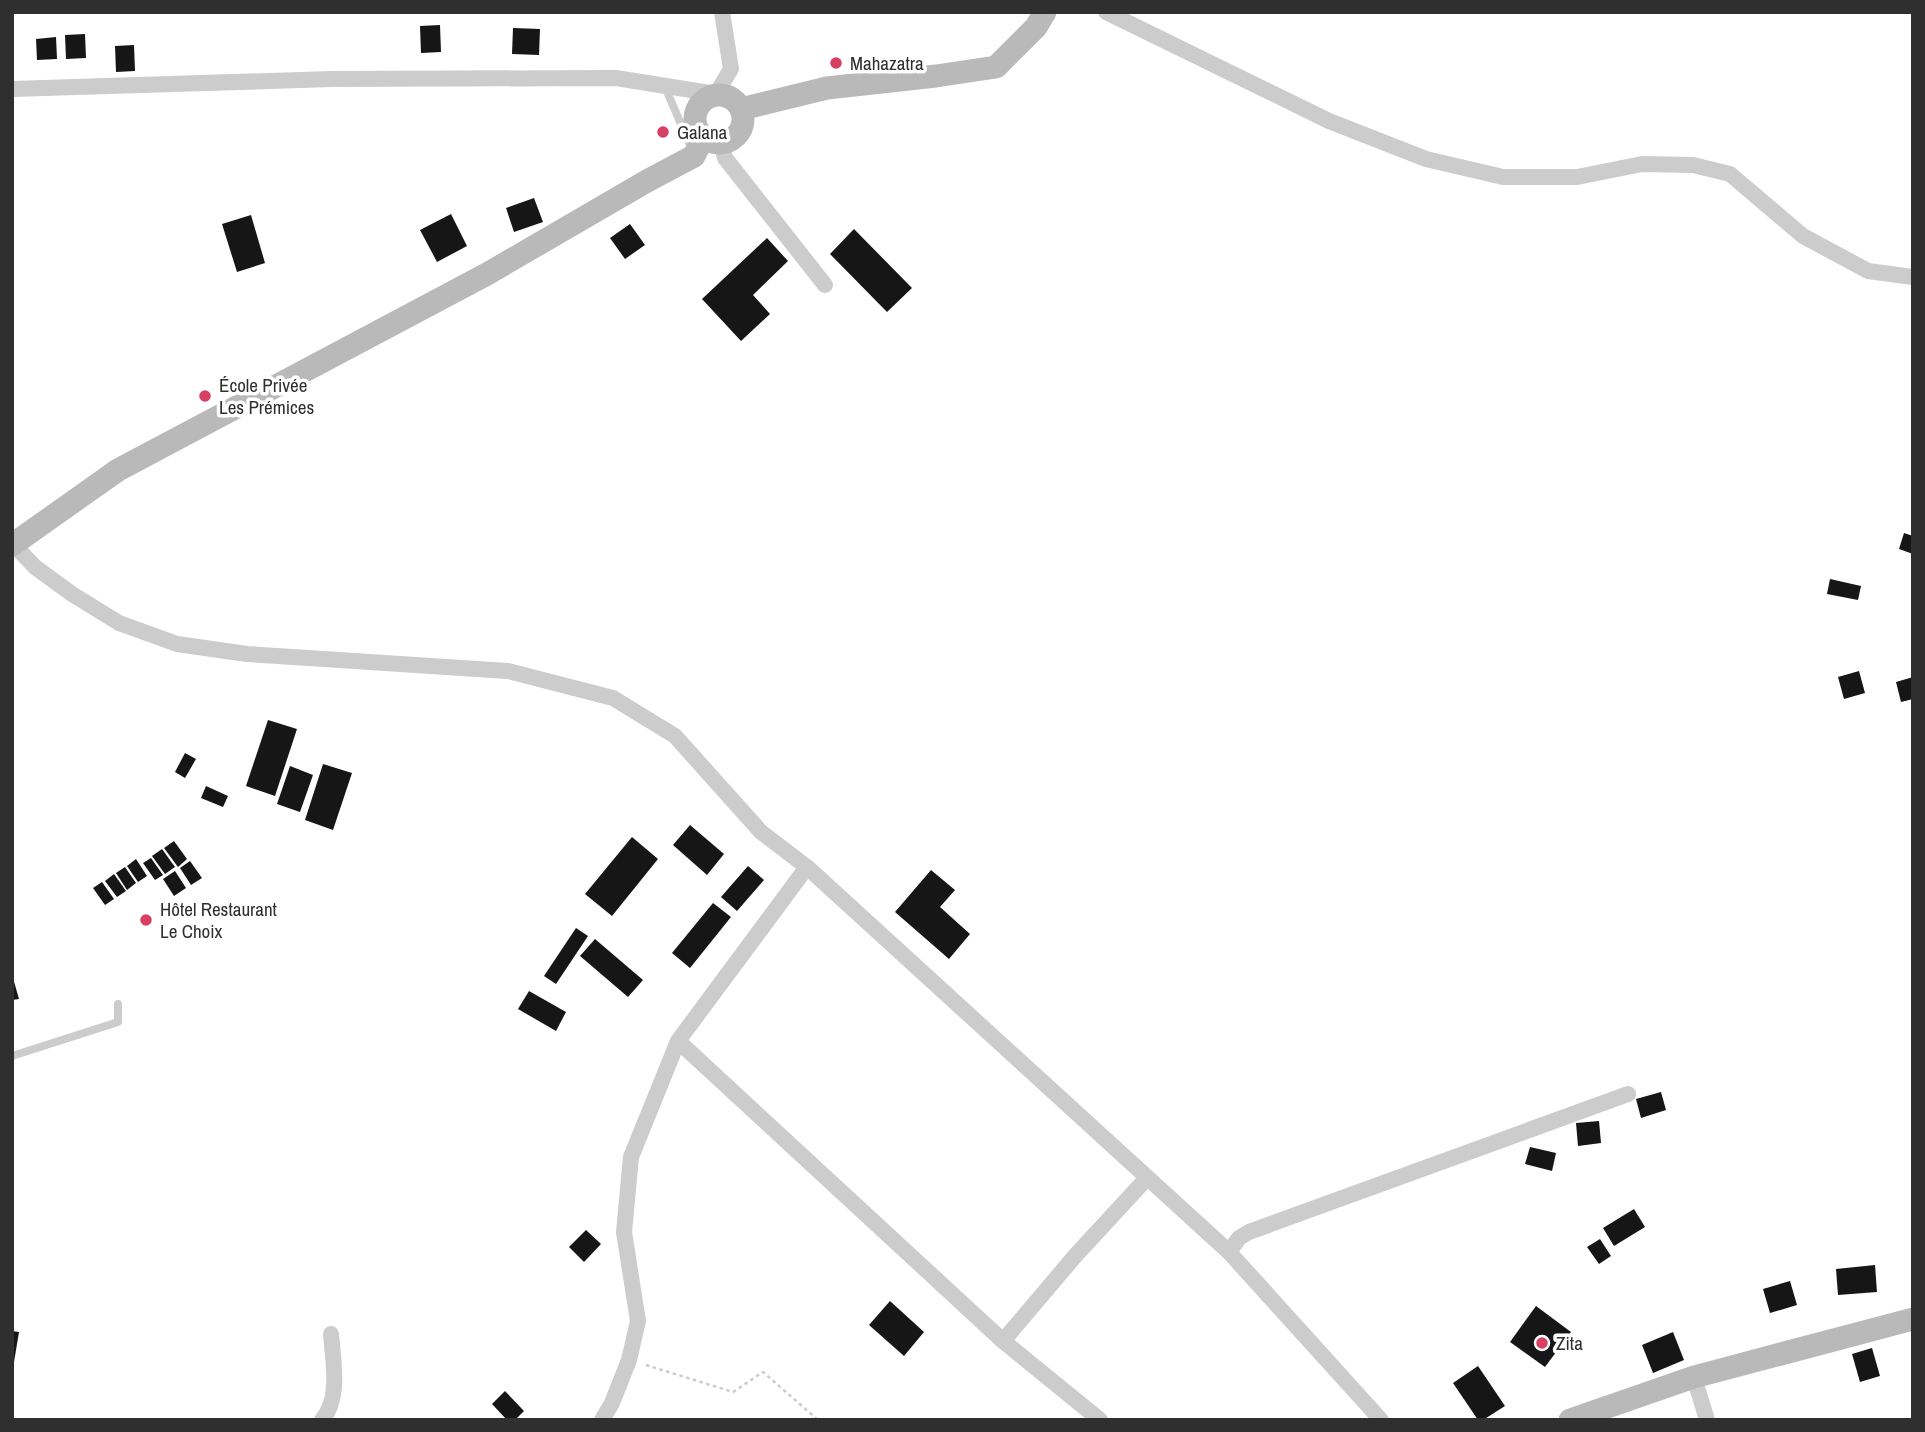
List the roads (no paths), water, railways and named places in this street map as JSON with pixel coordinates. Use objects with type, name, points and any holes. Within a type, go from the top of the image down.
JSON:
[{"type":"street","points":[[723,12],[731,69],[716,94],[703,100],[695,112],[695,127],[706,146],[725,158],[825,285]]},
{"type":"street","points":[[741,109],[792,94],[827,88],[996,67],[1036,27],[1045,12]]},
{"type":"street","points":[[1106,12],[1329,121],[1426,159],[1503,177],[1577,177],[1642,164],[1693,165],[1730,174],[1803,236],[1868,271],[1913,277]]},
{"type":"street","points":[[12,89],[332,79],[616,78],[716,94],[735,101],[741,109],[743,120],[732,139],[706,146],[487,274],[118,470],[13,545],[35,567],[119,623],[177,644],[247,654],[509,671],[613,698],[675,736],[761,832],[807,867],[1229,1252],[1381,1420]]},
{"type":"street","points":[[602,1420],[612,1403],[629,1360],[638,1321],[624,1232],[631,1157],[678,1041],[807,867]]},
{"type":"street","points":[[678,1041],[1003,1340],[1100,1420]]},
{"type":"street","points":[[1229,1252],[1239,1238],[1250,1231],[1629,1094]]},
{"type":"street","points":[[1003,1340],[1147,1178]]},
{"type":"street","points":[[1570,1420],[1695,1377],[1913,1319]]},
{"type":"street","points":[[322,1420],[329,1412],[335,1378],[331,1335]]},
{"type":"street","points":[[1695,1377],[1707,1420]]},
{"type":"lane","points":[[665,87],[706,146]]},
{"type":"lane","points":[[12,1056],[118,1022],[118,1004]]},
{"type":"place","name":"Mahazatra","points":[[836,63]]},
{"type":"place","name":"Galana","points":[[663,132]]},
{"type":"place","name":"École Privée Les Prémices","points":[[205,396]]},
{"type":"place","name":"Hôtel Restaurant Le Choix","points":[[146,920]]},
{"type":"place","name":"Zita","points":[[1542,1343]]}]
